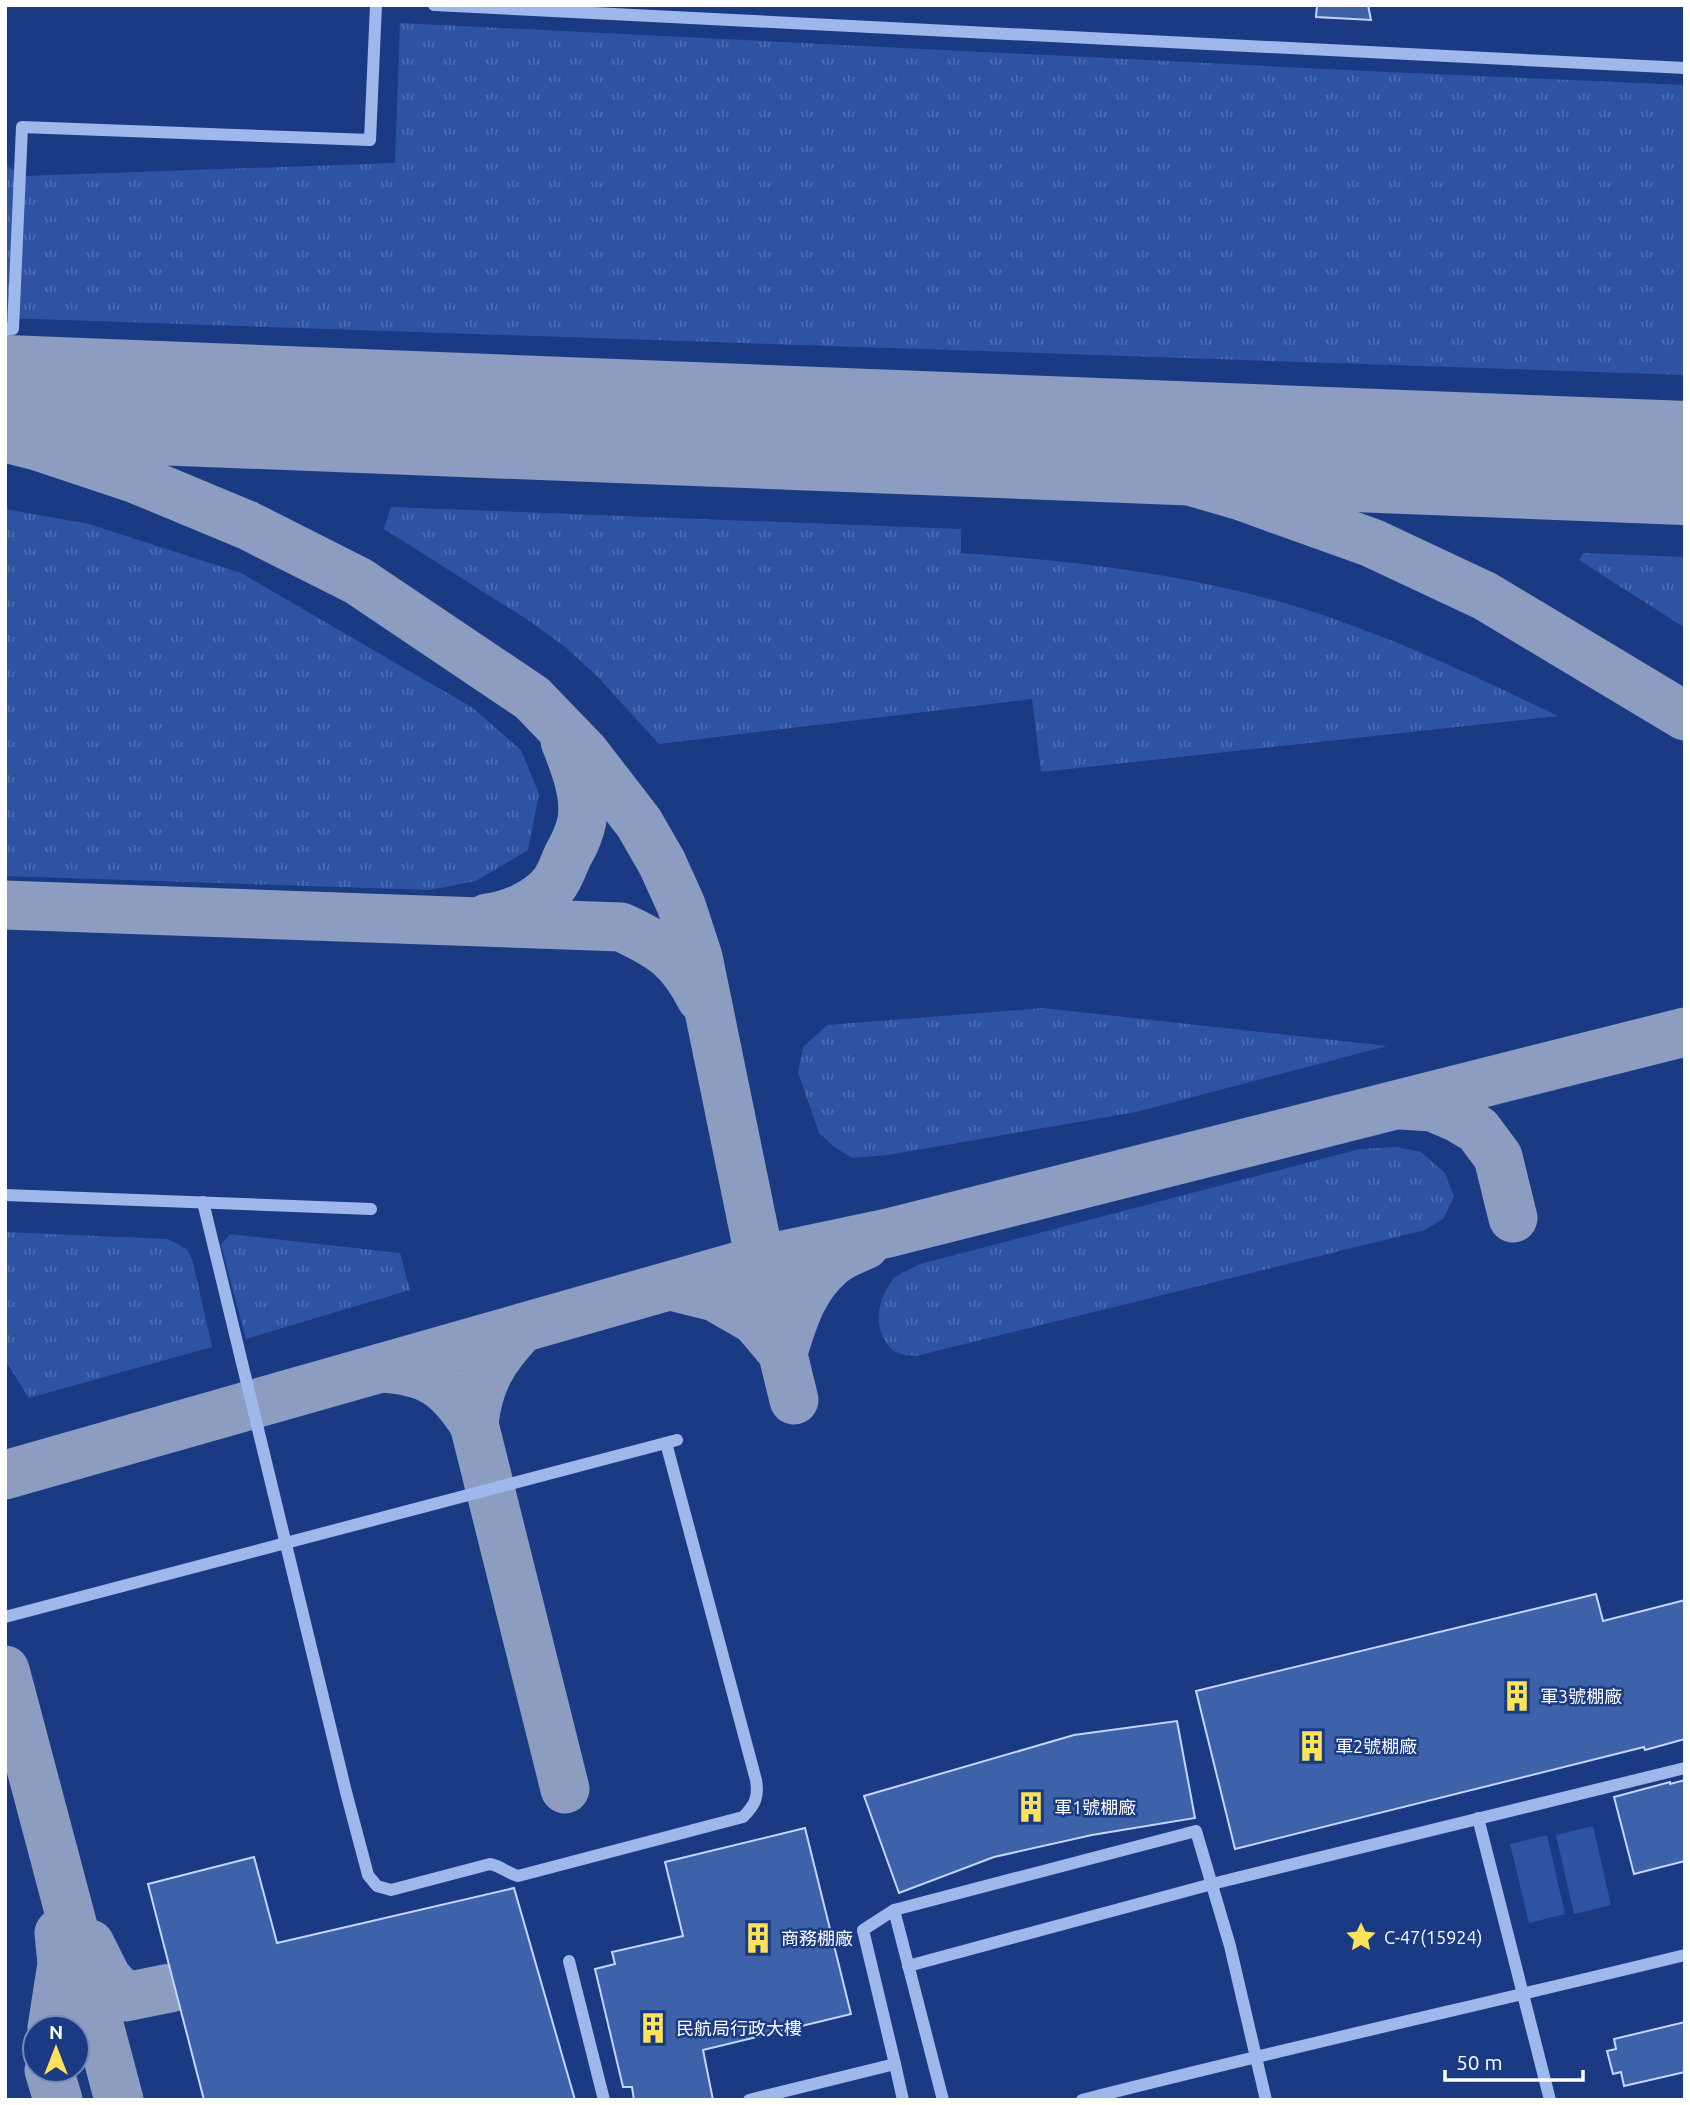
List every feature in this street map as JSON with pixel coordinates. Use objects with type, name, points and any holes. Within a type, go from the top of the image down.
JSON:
[{"type":"lane","points":[[5,328],[13,329],[22,127],[370,140],[376,5]]},
{"type":"lane","points":[[434,5],[1685,68]]},
{"type":"lane","points":[[5,1195],[370,1209]]},
{"type":"lane","points":[[5,1617],[285,1545],[671,1441],[756,1780],[758,1794],[753,1807],[743,1817],[518,1876],[508,1873],[500,1866],[490,1864],[391,1890],[377,1886],[368,1875],[345,1792],[285,1545],[203,1202]]},
{"type":"lane","points":[[908,1966],[1212,1884],[1685,1768]]},
{"type":"lane","points":[[1478,1818],[1550,2100]]},
{"type":"lane","points":[[903,2100],[863,1930],[894,1910],[1196,1831],[1230,1946],[1266,2100]]},
{"type":"lane","points":[[894,1910],[943,2100]]},
{"type":"lane","points":[[1082,2100],[1685,1955]]},
{"type":"lane","points":[[569,1961],[604,2100]]},
{"type":"lane","points":[[749,2100],[895,2063]]},
{"type":"green space","points":[[400,23],[1685,85],[1685,375],[5,318],[5,165],[24,176],[395,163]]},
{"type":"green space","points":[[391,507],[961,529],[961,553],[1108,567],[1206,584],[1301,608],[1401,645],[1558,716],[1041,772],[1032,699],[659,744],[597,676],[565,647],[528,620],[384,529]]},
{"type":"green space","points":[[5,509],[89,524],[241,573],[473,708],[521,750],[539,794],[528,850],[476,881],[430,890],[5,876]]},
{"type":"green space","points":[[1584,553],[1685,557],[1685,628],[1579,560]]},
{"type":"green space","points":[[1043,1008],[1387,1046],[1136,1112],[888,1155],[852,1158],[819,1133],[798,1072],[803,1047],[827,1025]]},
{"type":"green space","points":[[1397,1147],[1421,1152],[1445,1173],[1454,1197],[1443,1219],[1425,1230],[916,1356],[896,1352],[882,1335],[879,1317],[882,1298],[892,1281],[920,1264],[1360,1149]]},
{"type":"green space","points":[[5,1232],[168,1239],[187,1249],[193,1262],[212,1347],[29,1398],[5,1360]]},
{"type":"green space","points":[[230,1234],[400,1253],[410,1290],[246,1339],[221,1245]]},
{"type":"green space","points":[[1593,1826],[1611,1905],[1574,1914],[1556,1835]]},
{"type":"green space","points":[[1547,1835],[1565,1914],[1529,1923],[1510,1844]]},
{"type":"building","points":[[1317,5],[1368,5],[1371,20],[1316,17]]},
{"type":"building","points":[[1596,1594],[1603,1621],[1685,1600],[1685,1739],[1235,1849],[1196,1691]]},
{"type":"building","name":"軍1號棚廠","points":[[1177,1721],[1195,1818],[1092,1835],[994,1857],[899,1893],[864,1796],[1074,1735]]},
{"type":"building","points":[[1685,1780],[1685,1861],[1634,1874],[1614,1797]]},
{"type":"building","name":"商務棚廠","points":[[805,1828],[851,2014],[703,2050],[713,2100],[634,2100],[632,2087],[623,2087],[595,1969],[615,1964],[612,1952],[683,1936],[665,1862]]},
{"type":"building","points":[[254,1857],[277,1943],[514,1888],[575,2100],[204,2100],[148,1884]]},
{"type":"building","points":[[1685,2022],[1685,2072],[1624,2086],[1621,2072],[1613,2074],[1607,2051],[1616,2049],[1614,2039]]},
{"type":"taxiway","points":[[979,436],[1128,463],[1241,496],[1372,543],[1485,596],[1685,716]]},
{"type":"taxiway","points":[[5,438],[136,479],[247,525],[358,581],[532,698],[585,753],[639,823],[662,863],[681,905],[698,957],[760,1260],[794,1400]]},
{"type":"taxiway","points":[[487,918],[524,907],[548,891],[575,842],[583,810],[578,779],[565,741]]},
{"type":"taxiway","points":[[5,905],[621,927],[648,940],[668,954],[685,972],[701,998]]},
{"type":"taxiway","points":[[5,1475],[760,1260],[888,1233],[1685,1032]]},
{"type":"taxiway","points":[[1401,1105],[1432,1107],[1478,1130],[1498,1157],[1513,1218]]},
{"type":"taxiway","points":[[783,1353],[795,1316],[813,1282],[835,1260],[865,1245]]},
{"type":"taxiway","points":[[671,1286],[715,1297],[755,1320],[783,1353]]},
{"type":"taxiway","points":[[381,1368],[413,1372],[436,1382],[446,1389],[474,1424],[483,1384],[502,1350],[521,1329]]},
{"type":"taxiway","points":[[474,1424],[565,1789]]},
{"type":"taxiway","points":[[5,1670],[119,2100]]},
{"type":"taxiway","points":[[54,2014],[62,1964],[59,1933]]},
{"type":"taxiway","points":[[90,1944],[107,1978],[125,1997],[170,1988]]},
{"type":"taxiway","points":[[53,2084],[58,2100]]},
{"type":"runway","points":[[5,397],[1685,463]]},
{"type":"place","name":"軍3號棚廠","points":[[1517,1696]]},
{"type":"place","name":"軍2號棚廠","points":[[1312,1746]]},
{"type":"place","name":"軍1號棚廠","points":[[1031,1807]]},
{"type":"place","name":"C-47(15924)","points":[[1361,1937]]},
{"type":"place","name":"商務棚廠","points":[[758,1938]]},
{"type":"place","name":"民航局行政大樓","points":[[653,2028]]}]
